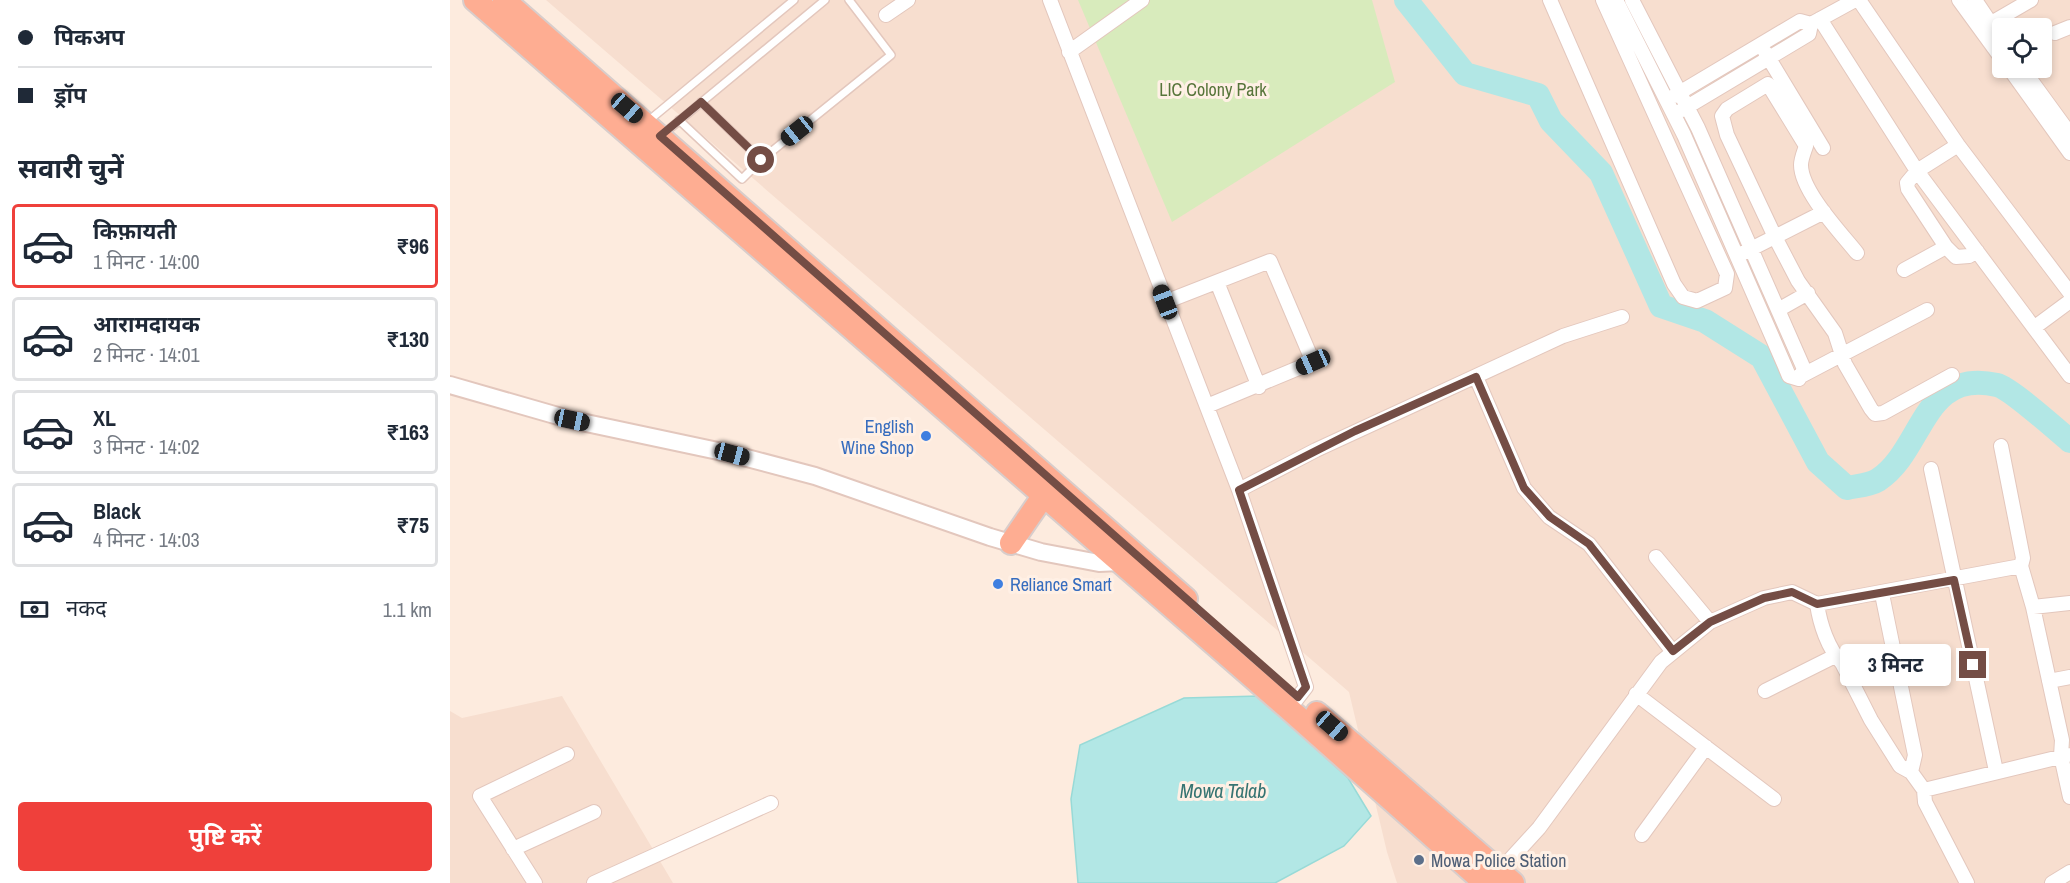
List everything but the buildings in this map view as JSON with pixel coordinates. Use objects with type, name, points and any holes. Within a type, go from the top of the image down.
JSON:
[{"type":"highway","points":[[475,0],[1120,562],[1294,703]]},
{"type":"highway","points":[[504,0],[1496,880]]},
{"type":"highway","points":[[1011,543],[1044,495]]},
{"type":"street","points":[[886,15],[908,0]]},
{"type":"street","points":[[1050,0],[1239,490],[1306,687],[1294,703]]},
{"type":"street","points":[[1069,52],[1142,0]]},
{"type":"street","points":[[1550,0],[1674,284],[1683,297],[1697,301],[1725,288],[1728,274],[1603,0]]},
{"type":"street","points":[[1616,0],[1671,107],[1789,376],[1794,379],[1803,375],[1927,310]]},
{"type":"street","points":[[1632,0],[1688,106],[1804,369],[1803,375]]},
{"type":"street","points":[[1671,107],[1681,92],[1800,21],[1816,21],[1857,0],[1958,145],[2070,293]]},
{"type":"street","points":[[1959,0],[1992,31]]},
{"type":"street","points":[[1974,0],[1992,38]]},
{"type":"street","points":[[1986,26],[2031,0]]},
{"type":"street","points":[[1655,115],[1671,107],[1688,106],[1809,34],[1816,21]]},
{"type":"street","points":[[1816,21],[1917,171],[2070,376]]},
{"type":"street","points":[[2055,33],[2070,27]]},
{"type":"street","points":[[1761,44],[1823,148]]},
{"type":"street","points":[[2016,78],[2070,153]]},
{"type":"street","points":[[2029,78],[2070,134]]},
{"type":"street","points":[[1857,253],[1824,212],[1804,180],[1801,165],[1806,146],[1768,84],[1726,109],[1722,116],[1727,135],[1775,237],[1835,333],[1844,353],[1845,364],[1871,409],[1879,415],[1952,375]]},
{"type":"street","points":[[1958,145],[1917,171],[1907,183],[1908,189],[1946,247],[1956,257],[1969,256],[1977,251]]},
{"type":"street","points":[[1698,168],[1713,162]]},
{"type":"street","points":[[1718,214],[1732,207]]},
{"type":"street","points":[[1737,257],[1824,212]]},
{"type":"street","points":[[1904,270],[1946,247]]},
{"type":"street","points":[[1165,302],[1270,261],[1313,362],[1258,387],[1207,406]]},
{"type":"street","points":[[1217,282],[1258,387]]},
{"type":"street","points":[[1778,310],[1808,293]]},
{"type":"street","points":[[2035,327],[2070,301]]},
{"type":"street","points":[[1239,490],[1355,431],[1563,336],[1622,316]]},
{"type":"street","points":[[1476,377],[1524,488],[1550,517],[1589,544],[1673,651]]},
{"type":"street","points":[[450,385],[572,420],[732,454],[816,476],[1011,543],[1099,563],[1120,562]]},
{"type":"street","points":[[2001,446],[2023,558],[2021,566],[2033,607],[2066,755],[2070,797]]},
{"type":"street","points":[[1931,469],[1996,771]]},
{"type":"street","points":[[1656,557],[1710,622]]},
{"type":"street","points":[[1496,880],[1539,828],[1661,662],[1710,622],[1764,598],[1792,592],[1817,604],[1882,594],[2021,566]]},
{"type":"street","points":[[1882,594],[1915,755],[1911,772]]},
{"type":"street","points":[[2033,607],[2050,608],[2070,603]]},
{"type":"street","points":[[1817,604],[1819,617],[1835,656],[1842,663],[1871,720],[1899,766],[1911,772],[1924,790],[1925,802],[1967,883]]},
{"type":"street","points":[[1765,690],[1835,656]]},
{"type":"street","points":[[2049,681],[2070,677]]},
{"type":"street","points":[[1636,694],[1774,799]]},
{"type":"street","points":[[1642,835],[1706,747]]},
{"type":"street","points":[[536,883],[480,796],[567,754]]},
{"type":"street","points":[[1924,790],[2066,755]]},
{"type":"street","points":[[594,883],[771,803]]},
{"type":"street","points":[[513,849],[594,812]]},
{"type":"street","points":[[2052,883],[2070,872]]},
{"type":"lane","points":[[652,130],[794,0]]},
{"type":"lane","points":[[652,130],[679,120],[825,0]]},
{"type":"lane","points":[[679,120],[742,178],[891,55],[849,0]]},
{"type":"lane","points":[[701,102],[761,160]]},
{"type":"shaded area","points":[[546,0],[2070,0],[2070,883],[1397,883],[1387,852],[1349,692]]},
{"type":"shaded area","points":[[562,696],[673,883],[450,883],[450,711],[462,718]]},
{"type":"green space","name":"LIC Colony Park","points":[[1078,0],[1372,0],[1395,82],[1172,222]]},
{"type":"water","name":"Mowa Talab","points":[[1259,696],[1348,778],[1371,816],[1344,846],[1275,883],[1078,883],[1071,799],[1080,745],[1184,698]]},
{"type":"waterway","points":[[1406,0],[1465,74],[1538,95],[1551,121],[1601,173],[1661,306],[1705,321],[1762,357],[1818,462],[1847,488],[1878,480],[1893,467],[1939,400],[1953,388],[1972,383],[1997,385],[2012,393],[2070,441]]},
{"type":"place","name":"English Wine Shop","points":[[926,436]]},
{"type":"place","name":"Reliance Smart","points":[[998,584]]},
{"type":"place","name":"Mowa Police Station","points":[[1419,860]]},
{"type":"route","points":[[761,160],[701,102],[660,136],[1298,697],[1306,687],[1239,490],[1355,431],[1476,377],[1524,488],[1550,517],[1589,544],[1673,651],[1710,622],[1764,598],[1792,592],[1817,604],[1954,580],[1973,665]]}]
